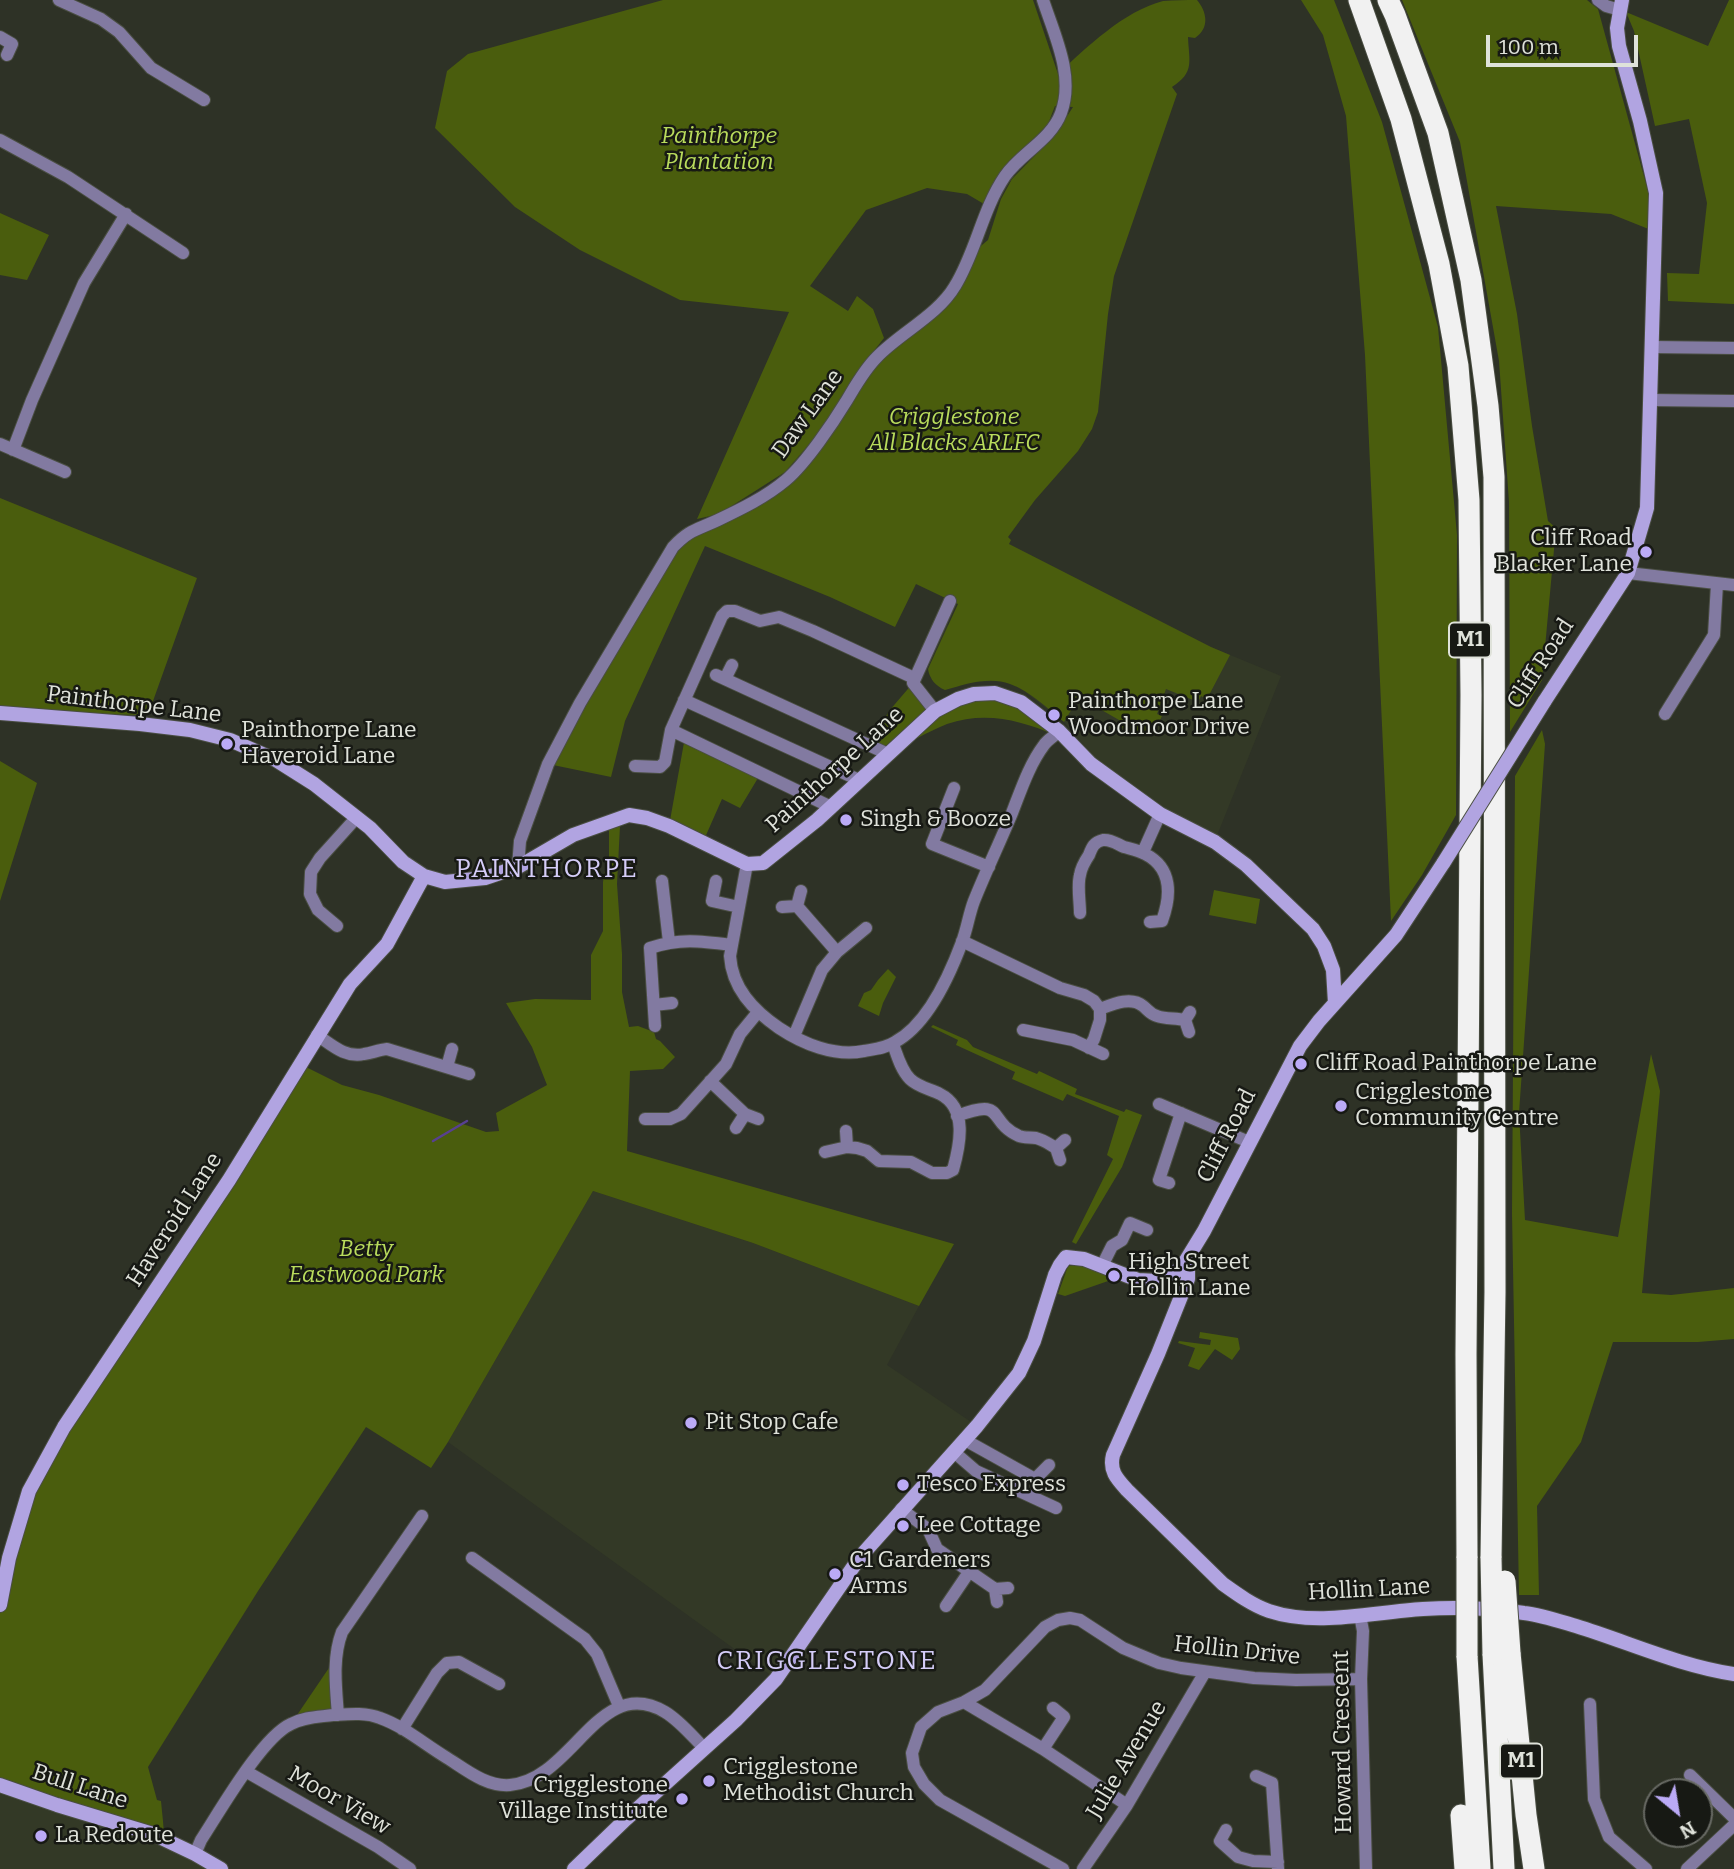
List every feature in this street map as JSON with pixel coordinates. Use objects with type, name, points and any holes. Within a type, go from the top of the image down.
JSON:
[{"type":"highway","name":"M1","points":[[1359,0],[1401,119],[1439,264],[1458,366],[1469,500],[1471,667],[1466,1294],[1467,1656],[1460,1801],[1465,1869]]},
{"type":"highway","name":"M1","points":[[1388,0],[1438,133],[1471,279],[1488,407],[1494,491],[1495,1292],[1492,1518],[1502,1654],[1504,1869]]},
{"type":"highway","name":"M1","points":[[1502,1654],[1534,1869]]},
{"type":"highway","name":"M1","points":[[1467,1656],[1480,1869]]},
{"type":"street","points":[[59,0],[101,19],[119,32],[151,68],[204,100]]},
{"type":"street","name":"Daw Lane","points":[[519,867],[520,841],[548,764],[587,692],[673,547],[692,530],[747,506],[786,480],[805,459],[869,365],[900,336],[938,307],[954,289],[992,199],[1006,175],[1055,124],[1061,113],[1066,87],[1063,62],[1043,0]]},
{"type":"street","points":[[1598,0],[1606,6],[1621,5]]},
{"type":"street","name":"Cliff Road","points":[[1188,1259],[1300,1046],[1396,935],[1628,573],[1647,508],[1656,193],[1619,46],[1617,28],[1621,5]]},
{"type":"street","points":[[0,37],[12,44],[7,55]]},
{"type":"street","points":[[0,141],[68,177],[183,253]]},
{"type":"street","points":[[13,450],[84,283],[126,214]]},
{"type":"street","points":[[1651,347],[1734,348]]},
{"type":"street","points":[[1650,400],[1734,401]]},
{"type":"street","points":[[0,444],[65,472]]},
{"type":"street","points":[[1628,573],[1734,585]]},
{"type":"street","points":[[1665,714],[1714,635],[1717,584]]},
{"type":"street","points":[[935,711],[913,682],[950,601]]},
{"type":"street","points":[[635,766],[660,767],[665,762],[671,730],[722,616],[727,611],[735,611],[760,621],[779,617],[914,678]]},
{"type":"street","points":[[732,665],[721,677],[888,754]]},
{"type":"street","name":"Painthorpe Lane","points":[[0,713],[190,730],[230,740],[276,760],[314,784],[357,817],[403,862],[424,876],[458,881],[485,878],[519,867],[573,835],[629,815],[669,826],[747,864],[762,863],[802,834],[935,711],[974,694],[995,694],[1021,702],[1059,731],[1091,764],[1160,814],[1215,842],[1246,865],[1313,929],[1324,946],[1333,970],[1335,1003]]},
{"type":"street","points":[[684,701],[859,780]]},
{"type":"street","points":[[671,730],[831,807]]},
{"type":"street","points":[[747,864],[732,945],[731,967],[734,979],[748,1002],[758,1012],[806,1043],[838,1052],[858,1053],[893,1044],[920,1023],[941,987],[1031,768],[1045,743],[1059,731]]},
{"type":"street","points":[[954,789],[932,844],[989,867]]},
{"type":"street","points":[[1143,852],[1160,814]]},
{"type":"street","points":[[337,926],[318,910],[310,894],[311,872],[357,817]]},
{"type":"street","points":[[1080,913],[1074,895],[1079,877],[1093,845],[1111,841],[1143,852],[1160,867],[1169,888],[1168,899],[1161,921],[1150,922]]},
{"type":"street","name":"Haveroid Lane","points":[[0,1605],[9,1558],[29,1491],[64,1427],[229,1180],[349,984],[387,944],[424,876]]},
{"type":"street","points":[[716,881],[712,901],[739,907]]},
{"type":"street","points":[[666,889],[669,942]]},
{"type":"street","points":[[797,906],[801,891]]},
{"type":"street","points":[[782,907],[797,906]]},
{"type":"street","points":[[797,906],[837,952]]},
{"type":"street","points":[[794,1036],[822,970],[837,952],[866,928]]},
{"type":"street","points":[[655,1026],[650,948],[669,942],[697,940],[732,945]]},
{"type":"street","points":[[962,941],[1060,988],[1084,995],[1094,1002],[1100,1009],[1100,1020],[1089,1048]]},
{"type":"street","points":[[1100,1009],[1120,1002],[1135,1002],[1142,1004],[1158,1017],[1188,1021]]},
{"type":"street","points":[[654,1004],[671,1003]]},
{"type":"street","points":[[645,1119],[666,1124],[681,1114],[726,1064],[740,1034],[758,1012]]},
{"type":"street","points":[[1023,1030],[1073,1040],[1103,1054]]},
{"type":"street","points":[[317,1035],[346,1054],[366,1054],[387,1049],[469,1074]]},
{"type":"street","points":[[825,1152],[847,1147],[857,1148],[867,1151],[879,1161],[911,1162],[932,1173],[947,1173],[953,1170],[961,1128],[957,1116],[943,1095],[909,1078],[893,1044]]},
{"type":"street","points":[[447,1067],[452,1049]]},
{"type":"street","points":[[710,1081],[745,1114],[758,1119]]},
{"type":"street","points":[[1159,1104],[1249,1142]]},
{"type":"street","points":[[957,1116],[973,1110],[990,1109],[1016,1135],[1039,1139],[1060,1149]]},
{"type":"street","points":[[1169,1183],[1159,1180],[1181,1113]]},
{"type":"street","points":[[736,1128],[745,1114]]},
{"type":"street","points":[[846,1131],[847,1147]]},
{"type":"street","points":[[1102,1266],[1112,1246],[1122,1240],[1128,1217],[1147,1230]]},
{"type":"street","points":[[575,1869],[776,1679],[860,1557],[965,1440],[1018,1373],[1034,1341],[1060,1265],[1066,1257],[1074,1257],[1138,1280],[1157,1281],[1175,1273],[1188,1259]]},
{"type":"street","name":"Hollin Lane","points":[[1188,1259],[1188,1279],[1114,1455],[1111,1469],[1120,1483],[1223,1584],[1267,1610],[1306,1618],[1465,1607],[1527,1613],[1602,1634],[1685,1663],[1734,1674]]},
{"type":"street","points":[[965,1440],[1035,1479],[1049,1465]]},
{"type":"street","points":[[954,1452],[976,1471],[1056,1507]]},
{"type":"street","points":[[901,1510],[928,1529],[937,1549],[1000,1593]]},
{"type":"street","points":[[338,1715],[336,1669],[342,1632],[423,1515]]},
{"type":"street","points":[[470,1556],[585,1639],[597,1654],[619,1706]]},
{"type":"street","points":[[948,1596],[969,1572]]},
{"type":"street","name":"Howard Crescent","points":[[1360,1615],[1363,1631],[1366,1869]]},
{"type":"street","name":"Hollin Drive","points":[[1063,1869],[940,1800],[924,1784],[914,1767],[912,1753],[921,1727],[937,1713],[985,1690],[1045,1627],[1058,1620],[1080,1620],[1109,1640],[1159,1663],[1205,1672],[1296,1680],[1362,1679]]},
{"type":"street","points":[[402,1729],[447,1663],[459,1662],[501,1685]]},
{"type":"street","name":"Julie Avenue","points":[[1083,1869],[1128,1805],[1205,1672]]},
{"type":"street","points":[[195,1854],[201,1840],[270,1741],[289,1724],[303,1719],[366,1714],[378,1717],[478,1777],[499,1785],[510,1785],[543,1774],[607,1714],[619,1706],[636,1702],[665,1712],[705,1748]]},
{"type":"street","points":[[964,1702],[1043,1749],[1128,1805]]},
{"type":"street","points":[[1590,1704],[1594,1799],[1609,1837],[1646,1869]]},
{"type":"street","points":[[1043,1749],[1064,1717],[1053,1708]]},
{"type":"street","name":"Moor View","points":[[247,1772],[378,1847],[410,1869]]},
{"type":"street","points":[[1226,1830],[1220,1842],[1238,1857],[1278,1866],[1272,1783],[1256,1776]]},
{"type":"street","points":[[1690,1776],[1734,1818]]},
{"type":"street","name":"Bull Lane","points":[[0,1785],[153,1834],[221,1869]]},
{"type":"street","points":[[1687,1869],[1734,1825]]},
{"type":"shaded area","points":[[947,625],[1211,647],[1281,676],[1216,838],[1148,799],[1100,763],[1064,722],[1024,691],[1001,681],[970,682],[945,690],[939,687],[929,675],[928,669]]},
{"type":"shaded area","points":[[593,1191],[753,1243],[919,1306],[887,1365],[977,1426],[901,1509],[776,1679],[448,1442]]},
{"type":"shaded area","points":[[0,1785],[153,1834],[221,1869],[0,1869]]},
{"type":"green space","points":[[663,0],[1033,0],[1058,74],[1107,31],[1134,13],[1163,1],[1197,0],[1205,15],[1205,25],[1195,38],[1188,37],[1189,66],[1184,76],[1172,87],[1177,94],[1114,276],[1098,412],[1092,429],[1078,451],[1035,500],[1008,537],[1011,540],[1009,544],[1230,655],[1207,699],[1201,696],[1198,702],[1166,689],[1157,714],[1162,716],[1156,728],[1142,736],[1123,728],[1119,720],[1079,697],[1064,722],[1025,691],[1010,684],[977,682],[945,690],[934,682],[928,669],[958,604],[916,584],[895,627],[830,597],[705,546],[625,721],[611,777],[553,765],[673,547],[786,480],[860,378],[938,307],[970,255],[988,240],[1001,199],[1012,179],[1055,135],[1073,107],[1055,106],[1048,124],[996,178],[984,204],[967,194],[927,188],[866,210],[810,286],[848,311],[857,296],[873,309],[884,338],[862,366],[818,434],[785,472],[719,514],[697,519],[789,312],[680,300],[580,250],[515,207],[435,128],[447,71],[468,54]]},
{"type":"green space","points":[[1301,0],[1334,0],[1382,122],[1438,327],[1457,535],[1456,815],[1422,875],[1391,921],[1365,355],[1346,116],[1323,35]]},
{"type":"green space","points":[[1402,0],[1587,0],[1598,9],[1648,191],[1651,230],[1611,214],[1496,206],[1517,314],[1548,521],[1556,528],[1542,680],[1510,732],[1509,502],[1499,361],[1460,142]]},
{"type":"green space","points":[[1729,0],[1734,0],[1734,304],[1668,301],[1667,273],[1699,274],[1707,203],[1689,119],[1655,126],[1634,31],[1626,12],[1708,46]]},
{"type":"green space","points":[[0,213],[49,235],[27,280],[0,275]]},
{"type":"green space","points":[[0,498],[197,578],[148,715],[0,713]]},
{"type":"green space","points":[[913,683],[935,711],[947,704],[1008,696],[1055,735],[1002,719],[975,718],[947,724],[888,754],[870,746],[889,711]]},
{"type":"green space","points":[[1542,730],[1545,744],[1519,1113],[1525,1220],[1618,1237],[1651,1054],[1660,1091],[1642,1293],[1671,1295],[1734,1288],[1734,1339],[1698,1342],[1613,1342],[1581,1442],[1537,1506],[1539,1595],[1519,1595],[1512,1213],[1515,776]]},
{"type":"green space","points":[[685,737],[761,773],[740,808],[722,799],[703,842],[669,826]]},
{"type":"green space","points":[[0,761],[37,783],[0,901]]},
{"type":"green space","name":"Betty Eastwood Park","points":[[620,826],[617,884],[622,992],[629,1027],[638,1026],[654,1032],[656,1039],[675,1057],[663,1069],[630,1071],[627,1151],[954,1244],[919,1306],[753,1243],[593,1191],[431,1468],[366,1427],[258,1591],[148,1767],[157,1800],[161,1801],[164,1840],[0,1785],[0,1605],[29,1491],[300,1064],[342,1085],[486,1132],[499,1131],[496,1113],[547,1085],[532,1047],[506,1003],[535,999],[591,1000],[591,955],[603,931],[603,882],[609,858],[609,829]]},
{"type":"green space","points":[[1214,890],[1260,899],[1256,924],[1209,915]]},
{"type":"green space","points":[[888,969],[896,977],[879,1016],[858,1006],[864,993],[871,990]]},
{"type":"green space","points":[[933,1025],[967,1040],[973,1047],[1037,1074],[1039,1071],[1077,1089],[1075,1094],[1124,1112],[1126,1109],[1142,1115],[1122,1167],[1076,1244],[1072,1242],[1113,1159],[1107,1155],[1119,1116],[1067,1094],[1063,1101],[1012,1079],[1015,1072],[956,1045],[958,1040],[931,1027]]},
{"type":"green space","points":[[1081,1264],[1112,1278],[1065,1296],[1058,1294],[1069,1266]]},
{"type":"green space","points":[[1200,1332],[1238,1338],[1240,1349],[1232,1360],[1215,1349],[1199,1370],[1188,1366],[1195,1348],[1178,1343],[1210,1345],[1211,1340],[1199,1338]]},
{"type":"green space","points":[[335,1659],[337,1713],[293,1721]]},
{"type":"waterway","points":[[433,1141],[467,1121]]},
{"type":"place","name":"Cliff Road Blacker Lane","points":[[1646,552]]},
{"type":"place","name":"Painthorpe Lane Woodmoor Drive","points":[[1054,715]]},
{"type":"place","name":"Painthorpe Lane Haveroid Lane","points":[[227,744]]},
{"type":"place","name":"Singh & Booze","points":[[846,820]]},
{"type":"place","name":"Cliff Road Painthorpe Lane","points":[[1301,1064]]},
{"type":"place","name":"Crigglestone Community Centre","points":[[1341,1106]]},
{"type":"place","name":"High Street Hollin Lane","points":[[1114,1276]]},
{"type":"place","name":"Pit Stop Cafe","points":[[691,1423]]},
{"type":"place","name":"Tesco Express","points":[[903,1485]]},
{"type":"place","name":"Lee Cottage","points":[[903,1526]]},
{"type":"place","name":"C1 Gardeners Arms","points":[[835,1574]]},
{"type":"place","name":"Crigglestone Methodist Church","points":[[709,1781]]},
{"type":"place","name":"Crigglestone Village Institute","points":[[682,1799]]},
{"type":"place","name":"La Redoute","points":[[41,1836]]},
{"type":"district","name":"PAINTHORPE","points":[[547,870]]},
{"type":"district","name":"CRIGGLESTONE","points":[[827,1662]]},
{"type":"park label","name":"Painthorpe Plantation","points":[[719,150]]},
{"type":"park label","name":"Crigglestone All Blacks ARLFC","points":[[954,431]]}]
